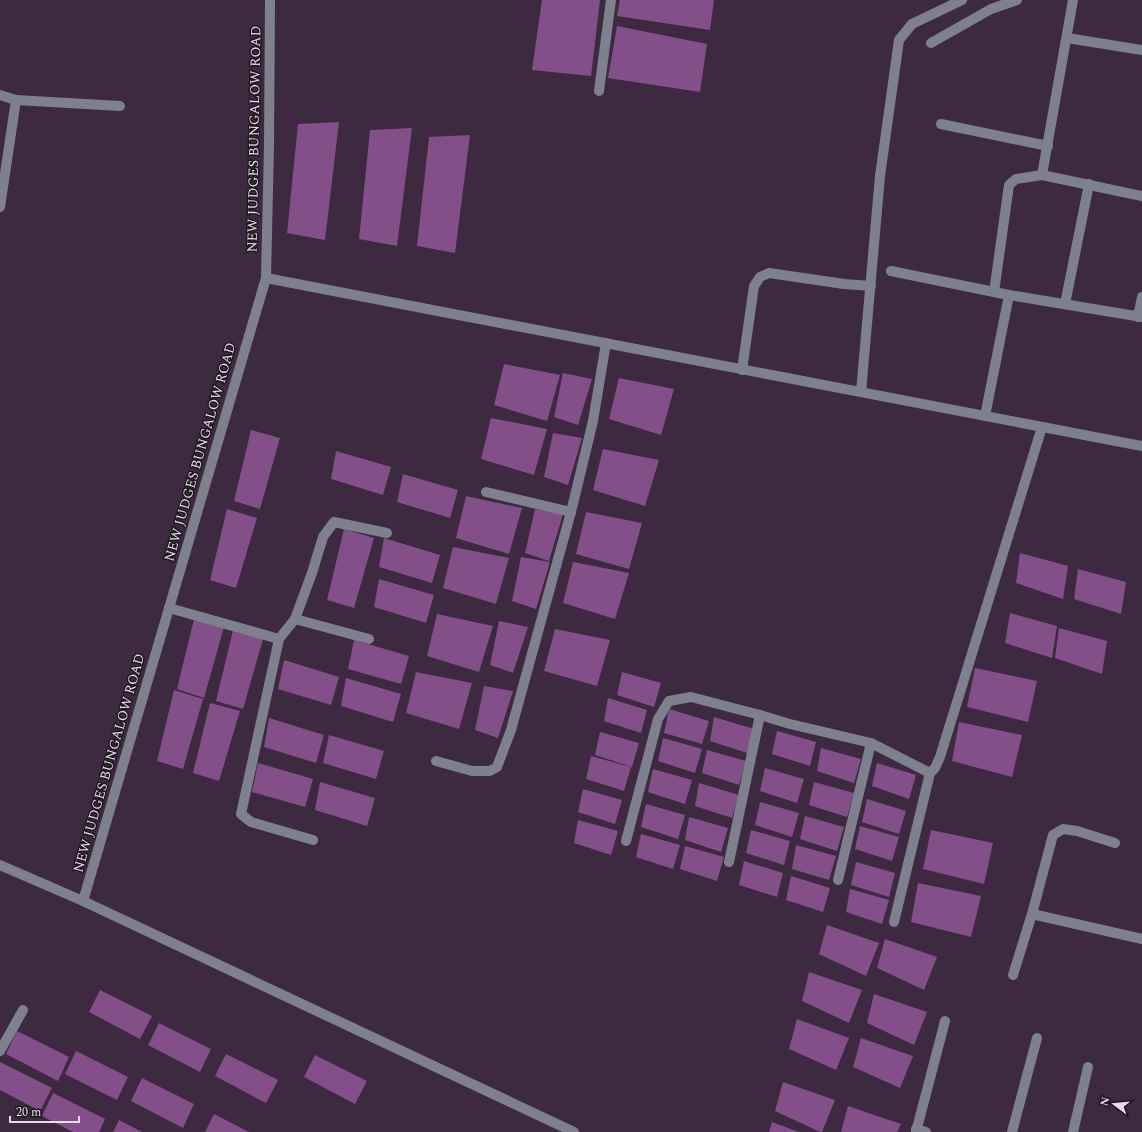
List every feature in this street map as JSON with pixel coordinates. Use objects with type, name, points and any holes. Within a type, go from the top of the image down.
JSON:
[{"type":"street","name":"NEW JUDGES BUNGALOW ROAD","points":[[83,901],[266,278],[270,0]]},
{"type":"street","points":[[599,91],[610,0]]},
{"type":"street","points":[[861,392],[880,176],[899,40],[912,24],[962,0]]},
{"type":"street","points":[[931,43],[991,9],[1017,0]]},
{"type":"street","points":[[1042,175],[1074,0]]},
{"type":"street","points":[[1067,38],[1142,50]]},
{"type":"street","points":[[0,95],[16,100],[120,106]]},
{"type":"street","points":[[0,207],[16,100]]},
{"type":"street","points":[[940,124],[1048,146]]},
{"type":"street","points":[[994,292],[1009,185],[1016,179],[1042,175],[1142,196]]},
{"type":"street","points":[[1065,304],[1088,184]]},
{"type":"street","points":[[891,271],[1009,295],[1140,317],[1142,297]]},
{"type":"street","points":[[742,370],[754,286],[760,277],[769,273],[844,284],[871,286]]},
{"type":"street","points":[[266,278],[1142,446]]},
{"type":"street","points":[[985,416],[1009,295]]},
{"type":"street","points":[[436,761],[472,771],[490,771],[497,767],[511,730],[571,512],[593,421],[606,344]]},
{"type":"street","points":[[894,922],[930,773],[935,768],[940,757],[1042,427]]},
{"type":"street","points":[[486,492],[571,512]]},
{"type":"street","points":[[313,840],[251,822],[241,814],[280,640],[295,619],[312,573],[323,537],[334,522],[387,533]]},
{"type":"street","points":[[169,608],[280,640]]},
{"type":"street","points":[[295,619],[369,639]]},
{"type":"street","points":[[626,841],[658,719],[669,702],[691,697],[790,724],[871,743],[930,773]]},
{"type":"street","points":[[729,862],[760,715]]},
{"type":"street","points":[[838,880],[871,743]]},
{"type":"street","points":[[1014,975],[1053,835],[1063,829],[1077,831],[1114,843]]},
{"type":"street","points":[[0,865],[83,901],[574,1132]]},
{"type":"street","points":[[1032,914],[1142,939]]},
{"type":"street","points":[[0,1051],[23,1010]]},
{"type":"street","points":[[919,1131],[945,1021]]},
{"type":"street","points":[[1012,1132],[1037,1038]]},
{"type":"street","points":[[1073,1132],[1088,1067]]},
{"type":"building","points":[[542,0],[600,0],[591,76],[532,70]]},
{"type":"building","points":[[620,0],[714,0],[710,30],[617,16]]},
{"type":"building","points":[[617,26],[707,44],[700,92],[608,78]]},
{"type":"building","points":[[339,122],[325,240],[287,233],[298,124]]},
{"type":"building","points":[[412,128],[397,246],[359,239],[370,130]]},
{"type":"building","points":[[470,135],[455,253],[417,246],[429,137]]},
{"type":"building","points":[[504,364],[560,375],[547,421],[494,405]]},
{"type":"building","points":[[563,373],[592,379],[578,425],[554,417]]},
{"type":"building","points":[[619,378],[674,389],[661,435],[609,419]]},
{"type":"building","points":[[491,418],[547,429],[534,475],[481,459]]},
{"type":"building","points":[[251,430],[280,438],[260,509],[234,501]]},
{"type":"building","points":[[553,433],[582,438],[568,485],[544,477]]},
{"type":"building","points":[[603,449],[659,460],[645,506],[593,490]]},
{"type":"building","points":[[336,451],[391,467],[383,495],[331,479]]},
{"type":"building","points":[[403,474],[458,490],[450,518],[397,502]]},
{"type":"building","points":[[466,496],[522,508],[509,554],[456,538]]},
{"type":"building","points":[[227,509],[257,518],[236,588],[210,580]]},
{"type":"building","points":[[535,509],[563,514],[549,561],[525,553]]},
{"type":"building","points":[[586,512],[642,523],[629,569],[576,554]]},
{"type":"building","points":[[344,529],[374,538],[354,608],[327,600]]},
{"type":"building","points":[[384,538],[440,555],[432,583],[379,567]]},
{"type":"building","points":[[453,547],[509,558],[496,604],[443,588]]},
{"type":"building","points":[[1020,553],[1068,566],[1063,599],[1016,583]]},
{"type":"building","points":[[521,557],[550,562],[536,609],[512,601]]},
{"type":"building","points":[[573,562],[629,573],[615,619],[563,603]]},
{"type":"building","points":[[1078,569],[1126,582],[1121,614],[1074,599]]},
{"type":"building","points":[[379,579],[434,595],[426,623],[374,607]]},
{"type":"building","points":[[1010,613],[1057,626],[1052,658],[1005,643]]},
{"type":"building","points":[[437,614],[493,626],[479,672],[427,656]]},
{"type":"building","points":[[194,619],[224,627],[204,698],[177,689]]},
{"type":"building","points":[[499,621],[528,627],[513,673],[490,665]]},
{"type":"building","points":[[1059,628],[1107,641],[1102,674],[1055,658]]},
{"type":"building","points":[[555,629],[610,640],[597,686],[544,671]]},
{"type":"building","points":[[233,630],[263,639],[243,709],[216,701]]},
{"type":"building","points":[[354,640],[409,656],[401,684],[348,669]]},
{"type":"building","points":[[284,660],[339,677],[331,705],[278,689]]},
{"type":"building","points":[[975,668],[1037,681],[1028,722],[967,707]]},
{"type":"building","points":[[416,672],[472,683],[459,729],[406,713]]},
{"type":"building","points":[[622,672],[661,683],[654,707],[617,695]]},
{"type":"building","points":[[346,678],[401,694],[393,722],[341,706]]},
{"type":"building","points":[[484,686],[513,691],[498,738],[475,730]]},
{"type":"building","points":[[174,690],[203,699],[183,769],[157,761]]},
{"type":"building","points":[[608,698],[647,710],[641,733],[604,721]]},
{"type":"building","points":[[210,703],[240,711],[219,781],[193,773]]},
{"type":"building","points":[[669,709],[709,721],[702,744],[664,733]]},
{"type":"building","points":[[714,717],[754,729],[747,753],[710,741]]},
{"type":"building","points":[[269,718],[324,735],[316,763],[264,747]]},
{"type":"building","points":[[959,722],[1022,735],[1012,777],[952,761]]},
{"type":"building","points":[[777,731],[816,742],[810,766],[772,754]]},
{"type":"building","points":[[600,732],[639,743],[632,767],[595,755]]},
{"type":"building","points":[[329,735],[384,751],[376,779],[323,763]]},
{"type":"building","points":[[663,738],[702,749],[695,773],[658,761]]},
{"type":"building","points":[[821,748],[861,759],[854,783],[817,771]]},
{"type":"building","points":[[707,750],[746,761],[739,785],[702,773]]},
{"type":"building","points":[[591,756],[631,767],[624,791],[586,779]]},
{"type":"building","points":[[258,763],[313,779],[305,807],[252,792]]},
{"type":"building","points":[[877,763],[916,775],[909,799],[872,786]]},
{"type":"building","points":[[765,768],[804,779],[797,803],[760,791]]},
{"type":"building","points":[[653,769],[692,780],[685,804],[648,792]]},
{"type":"building","points":[[320,782],[375,798],[367,826],[315,810]]},
{"type":"building","points":[[814,782],[854,793],[847,817],[809,805]]},
{"type":"building","points":[[699,783],[739,795],[732,818],[695,806]]},
{"type":"building","points":[[583,789],[622,800],[615,824],[578,812]]},
{"type":"building","points":[[867,799],[906,811],[899,834],[862,822]]},
{"type":"building","points":[[760,802],[799,813],[792,837],[755,825]]},
{"type":"building","points":[[646,804],[685,815],[678,839],[641,827]]},
{"type":"building","points":[[805,816],[844,827],[837,851],[800,839]]},
{"type":"building","points":[[689,817],[728,828],[721,852],[685,840]]},
{"type":"building","points":[[578,820],[618,831],[611,855],[574,843]]},
{"type":"building","points":[[860,826],[899,837],[892,861],[855,849]]},
{"type":"building","points":[[751,830],[790,841],[784,865],[746,853]]},
{"type":"building","points":[[931,830],[993,843],[984,884],[923,869]]},
{"type":"building","points":[[641,834],[680,845],[673,869],[636,857]]},
{"type":"building","points":[[796,845],[836,856],[829,880],[792,869]]},
{"type":"building","points":[[685,846],[724,857],[717,881],[680,869]]},
{"type":"building","points":[[744,861],[783,873],[777,897],[739,885]]},
{"type":"building","points":[[856,862],[895,873],[889,897],[851,885]]},
{"type":"building","points":[[791,876],[830,888],[823,912],[786,900]]},
{"type":"building","points":[[918,883],[981,896],[971,937],[911,922]]},
{"type":"building","points":[[850,889],[889,900],[882,924],[846,912]]},
{"type":"building","points":[[827,925],[879,943],[866,976],[819,954]]},
{"type":"building","points":[[885,939],[937,957],[924,990],[877,968]]},
{"type":"building","points":[[809,972],[862,990],[849,1023],[802,1001]]},
{"type":"building","points":[[100,990],[152,1016],[140,1039],[89,1012]]},
{"type":"building","points":[[874,994],[927,1012],[914,1045],[867,1023]]},
{"type":"building","points":[[797,1019],[849,1038],[836,1070],[789,1049]]},
{"type":"building","points":[[159,1023],[211,1049],[200,1072],[148,1045]]},
{"type":"building","points":[[17,1031],[69,1057],[58,1081],[6,1054]]},
{"type":"building","points":[[861,1038],[913,1056],[900,1088],[853,1067]]},
{"type":"building","points":[[76,1051],[128,1077],[117,1100],[65,1074]]},
{"type":"building","points":[[226,1054],[278,1080],[266,1103],[215,1076]]},
{"type":"building","points":[[315,1055],[367,1081],[355,1104],[304,1077]]},
{"type":"building","points":[[0,1062],[52,1088],[40,1111],[0,1090]]},
{"type":"building","points":[[142,1078],[194,1104],[183,1128],[131,1101]]},
{"type":"building","points":[[783,1082],[835,1100],[822,1132],[775,1111]]},
{"type":"building","points":[[53,1093],[105,1119],[99,1132],[73,1132],[42,1116]]},
{"type":"building","points":[[848,1106],[901,1124],[897,1132],[841,1132]]},
{"type":"building","points":[[214,1114],[249,1132],[205,1132]]},
{"type":"building","points":[[119,1120],[142,1132],[113,1132]]},
{"type":"building","points":[[772,1122],[799,1132],[769,1132]]}]
